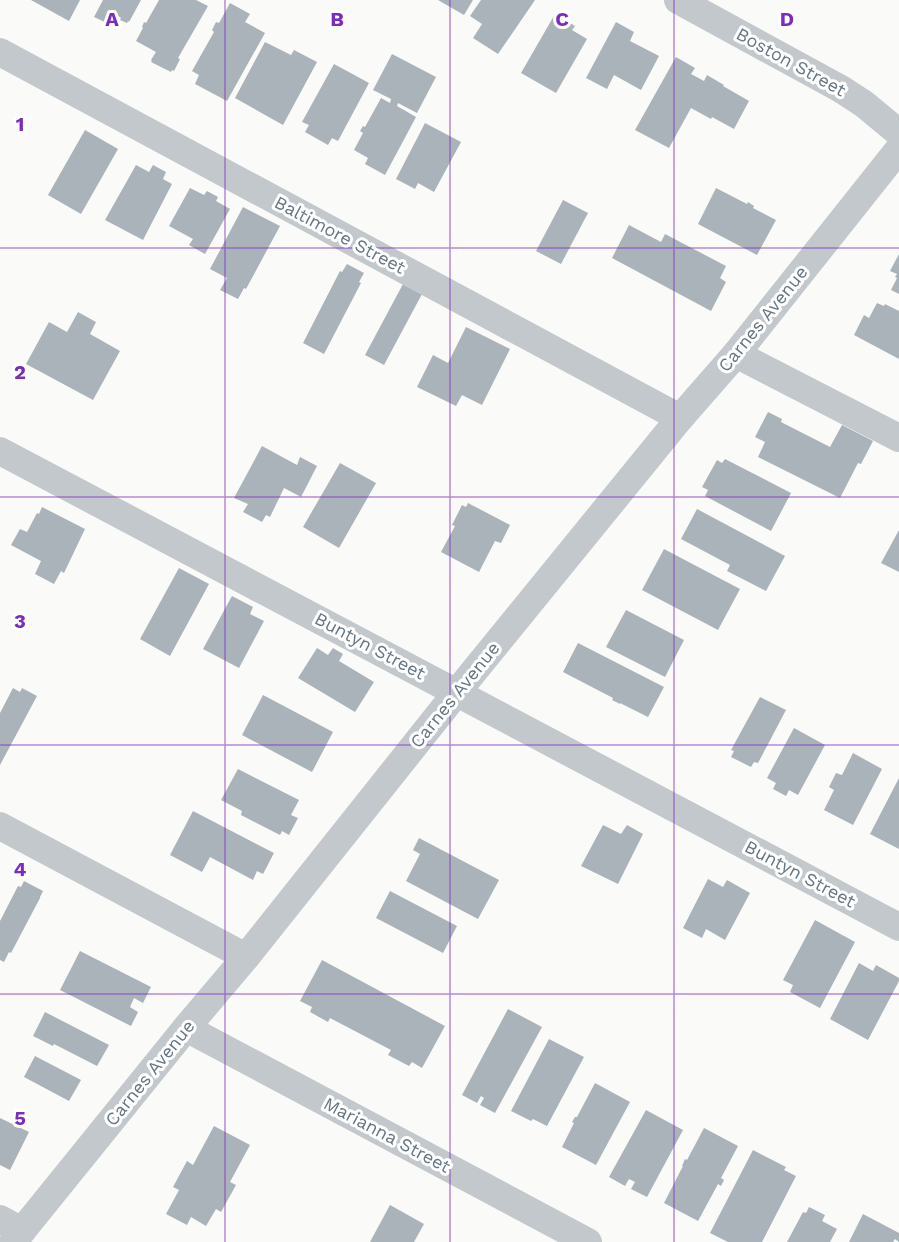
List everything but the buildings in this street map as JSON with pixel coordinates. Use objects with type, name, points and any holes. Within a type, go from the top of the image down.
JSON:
[{"type":"street","name":"Boston Street","points":[[678,0],[842,89],[899,133]]},
{"type":"street","name":"Baltimore Street","points":[[0,52],[680,418]]},
{"type":"street","name":"Carnes Avenue","points":[[12,1231],[246,957],[457,692],[680,418],[736,354],[899,149]]},
{"type":"street","points":[[736,354],[899,438]]},
{"type":"street","name":"Buntyn Street","points":[[0,451],[899,927]]},
{"type":"street","points":[[0,826],[246,957]]},
{"type":"street","name":"Marianna Street","points":[[186,1028],[588,1242]]}]
